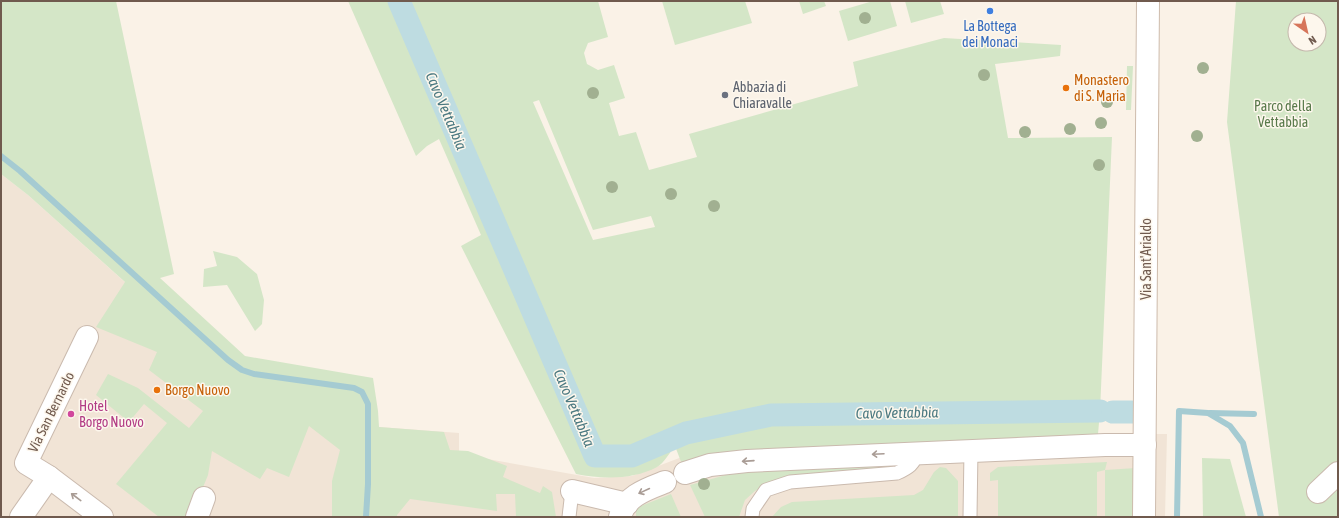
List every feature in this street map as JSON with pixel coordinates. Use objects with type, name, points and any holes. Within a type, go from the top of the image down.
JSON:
[{"type":"street","name":"Via Sant'Arialdo","points":[[1144,517],[1148,1]]},
{"type":"street","name":"Via San Bernardo","points":[[87,337],[26,463],[102,517]]},
{"type":"street","points":[[685,473],[710,465],[747,460],[917,452],[1105,445],[1145,445]]},
{"type":"street","points":[[1318,492],[1338,473]]},
{"type":"street","points":[[22,517],[49,478]]},
{"type":"street","points":[[572,491],[623,510],[633,496],[665,482]]},
{"type":"lane","points":[[970,517],[972,450]]},
{"type":"lane","points":[[752,517],[753,509],[766,490],[790,482],[897,473],[908,468],[916,459],[917,452]]},
{"type":"lane","points":[[569,517],[572,491]]},
{"type":"shaded area","points":[[1,174],[28,195],[236,382],[379,427],[459,433],[459,454],[594,478],[632,476],[703,449],[1010,434],[1167,434],[1165,517],[1,517]]},
{"type":"green space","points":[[1,1],[116,1],[174,274],[160,278],[245,356],[373,378],[379,427],[444,432],[450,450],[468,451],[507,466],[503,477],[540,493],[543,486],[552,492],[556,517],[516,517],[515,494],[496,494],[497,511],[410,499],[397,517],[332,517],[332,481],[340,450],[309,426],[289,477],[267,468],[260,479],[212,451],[208,475],[191,517],[159,517],[116,484],[167,423],[144,404],[129,422],[96,395],[108,374],[138,388],[189,428],[203,411],[149,370],[157,352],[96,327],[125,282],[28,195],[1,174]]},
{"type":"green space","points":[[348,1],[598,1],[608,37],[588,43],[584,53],[587,64],[598,70],[614,65],[625,98],[609,103],[619,136],[636,132],[649,170],[697,157],[689,134],[858,86],[853,62],[944,38],[1061,45],[1060,56],[995,64],[1008,138],[1112,137],[1098,434],[683,467],[675,446],[660,465],[638,474],[617,477],[596,477],[576,474],[461,246],[481,235],[439,139],[427,146],[416,156]],"holes":[[[539,100],[593,230],[651,216],[655,227],[593,240],[533,102]]]},
{"type":"green space","points":[[662,1],[745,1],[752,23],[675,45]]},
{"type":"green space","points":[[799,1],[824,1],[826,6],[803,14]]},
{"type":"green space","points":[[873,1],[890,1],[897,26],[848,41],[839,11]]},
{"type":"green space","points":[[905,1],[940,1],[944,14],[911,23]]},
{"type":"green space","name":"Parco della Vettabbia","points":[[1236,1],[1338,1],[1338,517],[1279,517],[1227,122]]},
{"type":"green space","points":[[1127,66],[1133,66],[1131,110],[1126,110]]},
{"type":"green space","points":[[213,251],[237,257],[257,274],[264,300],[262,324],[255,331],[227,285],[203,287],[204,269],[217,266]]},
{"type":"green space","points":[[1202,458],[1230,459],[1246,517],[1203,517]]},
{"type":"green space","points":[[1107,462],[1105,470],[1097,472],[1097,517],[998,517],[998,480],[990,481],[990,473],[998,467]]},
{"type":"green space","points":[[896,464],[894,469],[767,484],[755,491],[745,500],[739,517],[705,517],[690,485],[733,473]]},
{"type":"green space","points":[[940,467],[946,468],[958,481],[958,517],[772,517],[781,507],[792,502],[914,495],[923,490],[934,472]]},
{"type":"green space","points":[[1136,468],[1136,517],[1105,517],[1105,470]]},
{"type":"green space","points":[[671,494],[681,517],[636,517],[636,508]]},
{"type":"waterway","name":"Cavo Vettabbia","points":[[399,1],[595,456],[632,456],[686,433],[771,415],[1100,411]]},
{"type":"waterway","points":[[1,156],[20,171],[228,360],[242,370],[254,374],[354,388],[362,392],[368,404],[368,484],[366,517]]},
{"type":"waterway","name":"Cavo Vettabbia","points":[[1177,517],[1179,411],[1208,413],[1230,426],[1243,443],[1261,517]]},
{"type":"waterway","name":"Cavo Vettabbia","points":[[1113,412],[1132,412]]},
{"type":"waterway","points":[[1210,413],[1254,414]]},
{"type":"place","name":"La Bottega dei Monaci","points":[[990,11]]},
{"type":"place","name":"Monastero di S. Maria","points":[[1066,88]]},
{"type":"place","name":"Abbazia di Chiaravalle","points":[[725,95]]},
{"type":"place","name":"Borgo Nuovo","points":[[157,390]]},
{"type":"place","name":"Hotel Borgo Nuovo","points":[[71,414]]}]
